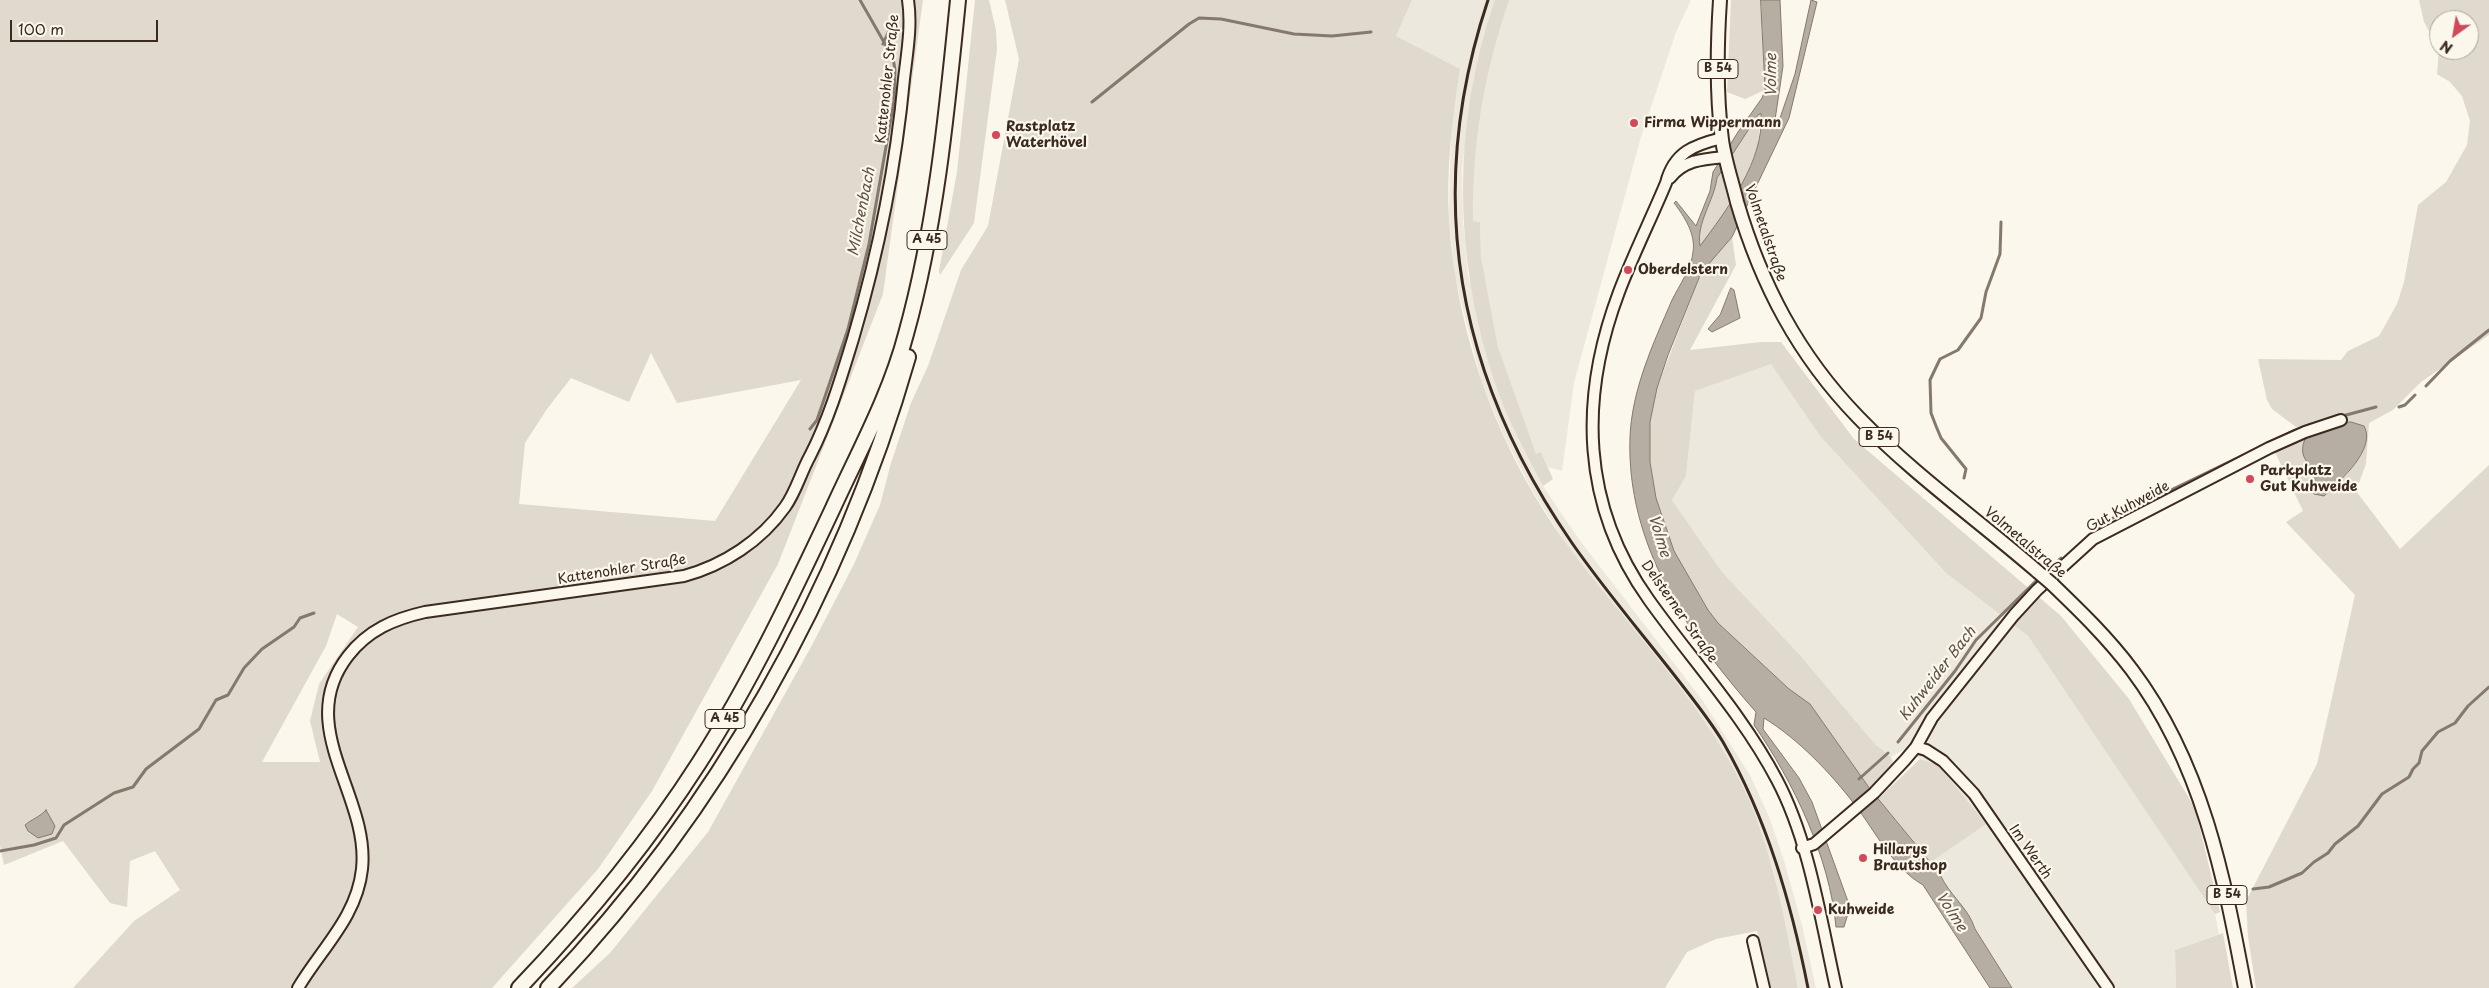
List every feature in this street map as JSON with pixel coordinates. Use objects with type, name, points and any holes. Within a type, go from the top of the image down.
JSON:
[{"type":"highway","name":"A 45","points":[[519,988],[562,941],[636,852],[698,764],[789,603],[890,384],[906,334],[928,234],[943,135],[958,0]]},
{"type":"highway","name":"A 45","points":[[548,988],[640,882],[717,776],[767,693],[803,623],[868,476],[896,401],[937,236],[952,138],[966,0]]},
{"type":"main road","name":"B 54","points":[[1720,0],[1718,66],[1722,138],[1725,157]]},
{"type":"main road","name":"Volmetalstraße","points":[[1725,157],[1744,225],[1759,269],[1774,300],[1811,360],[1842,399],[1890,448],[2052,584],[2088,618],[2132,670],[2153,702],[2188,765],[2210,829],[2224,880],[2245,988]]},
{"type":"street","name":"Kattenohler Straße","points":[[298,988],[349,912],[359,884],[363,859],[361,837],[332,748],[328,719],[330,698],[336,677],[346,660],[363,639],[394,620],[425,612],[684,576],[700,571],[717,564],[748,545],[771,524],[788,503],[832,404],[860,315],[878,244],[901,111],[909,20],[908,0]]},
{"type":"street","name":"Delsterner Straße","points":[[1722,138],[1702,143],[1686,152],[1673,164],[1621,286],[1602,346],[1594,384],[1591,428],[1599,488],[1615,540],[1640,587],[1766,761],[1787,801],[1802,848],[1836,988]]},
{"type":"street","name":"Delsterner Straße","points":[[1666,183],[1682,165],[1700,159],[1725,157]]},
{"type":"street","name":"Gut Kuhweide","points":[[1802,848],[1814,844],[1874,793],[1916,747],[1932,718],[2014,615],[2037,590],[2094,540],[2269,448],[2305,432],[2341,420]]},
{"type":"street","name":"Im Werth","points":[[1916,747],[1926,750],[1943,760],[1974,794],[2108,988]]},
{"type":"street","points":[[1753,941],[1764,988]]},
{"type":"shaded area","points":[[0,0],[923,0],[883,294],[778,564],[652,791],[598,869],[492,988],[73,988],[134,921],[180,890],[155,851],[130,861],[127,907],[110,903],[63,841],[4,865],[0,845]],"holes":[[[651,353],[677,403],[801,380],[715,521],[519,504],[525,443],[547,409],[571,378],[629,402]],[[337,614],[358,627],[319,684],[310,721],[320,762],[262,762],[326,646]]]},
{"type":"shaded area","points":[[975,0],[989,0],[996,30],[997,49],[974,223],[940,275],[939,271],[957,172]]},
{"type":"shaded area","points":[[1005,0],[1412,0],[1396,36],[1460,69],[1450,145],[1449,221],[1461,309],[1472,352],[1486,394],[1503,435],[1523,475],[1546,514],[1592,578],[1684,692],[1724,752],[1741,783],[1752,807],[1769,858],[1798,988],[1771,988],[1757,931],[1716,939],[1687,952],[1665,988],[572,988],[610,953],[708,832],[811,647],[854,564],[880,505],[891,463],[911,403],[928,366],[961,270],[988,226],[1019,59]]},
{"type":"shaded area","points":[[1412,0],[1691,0],[1676,32],[1641,137],[1627,188],[1574,383],[1562,471],[1548,467],[1541,452],[1536,455],[1498,347],[1481,257],[1480,222],[1473,221],[1472,174],[1485,81],[1474,76],[1462,169],[1463,221],[1468,275],[1515,432],[1543,486],[1578,538],[1703,701],[1751,777],[1770,819],[1785,864],[1802,925],[1816,988],[1798,988],[1773,869],[1759,824],[1694,708],[1568,547],[1532,490],[1504,436],[1482,383],[1455,278],[1449,219],[1452,116],[1460,70],[1396,36]]},
{"type":"shaded area","points":[[1495,0],[1509,0],[1486,82],[1481,109],[1473,192],[1473,221],[1480,222],[1481,257],[1498,347],[1536,454],[1541,452],[1553,479],[1543,486],[1510,421],[1494,380],[1481,333],[1471,285],[1465,238],[1463,190],[1465,142],[1471,94],[1481,47]]},
{"type":"shaded area","points":[[1731,0],[1761,0],[1765,90],[1745,99],[1727,92]]},
{"type":"shaded area","points":[[2419,0],[2489,0],[2489,335],[2421,382],[2393,410],[2369,423],[2366,464],[2356,491],[2400,549],[2489,465],[2489,988],[2256,988],[2248,937],[2246,901],[2317,764],[2355,595],[2286,522],[2303,511],[2275,452],[2300,430],[2272,409],[2267,400],[2258,359],[2341,360],[2348,351],[2379,336],[2397,304],[2404,282],[2418,205],[2446,182],[2467,145],[2470,121],[2462,96],[2450,82],[2437,74],[2438,60],[2479,60],[2479,10],[2429,10],[2429,31],[2424,22]],"holes":[[[2306,437],[2361,454],[2347,475],[2324,496],[2313,482],[2315,478],[2302,450]]]},
{"type":"shaded area","points":[[1758,114],[1761,115],[1758,147],[1746,176],[1716,228],[1700,246],[1699,238],[1702,221],[1717,178]]},
{"type":"shaded area","points":[[1732,237],[1736,265],[1690,350],[1761,342],[1781,342],[1854,439],[2061,616],[2129,699],[2195,808],[2220,912],[2215,914],[2028,636],[1946,573],[1820,436],[1771,364],[1695,391],[1686,476],[1672,500],[1722,572],[1799,654],[1875,744],[1891,757],[1893,762],[1870,789],[1810,704],[1789,689],[1718,623],[1708,610],[1674,551],[1656,498],[1650,462],[1650,422],[1657,388],[1701,273]]},
{"type":"shaded area","points":[[1771,363],[1820,436],[1946,573],[2028,636],[2215,914],[2219,934],[2175,950],[2176,988],[2012,988],[1975,929],[1972,920],[1944,883],[1931,862],[1985,824],[1938,765],[1920,759],[1904,750],[1891,757],[1875,744],[1799,654],[1722,572],[1672,500],[1686,476],[1695,391]]},
{"type":"shaded area","points":[[1920,759],[1938,765],[1986,824],[1931,862],[1878,799]]},
{"type":"shaded area","points":[[2223,933],[2233,988],[2176,988],[2175,950]]},
{"type":"water","name":"Volme","points":[[1761,0],[1780,0],[1783,66],[1775,120],[1779,121],[1795,74],[1811,0],[1817,2],[1789,118],[1732,237],[1701,273],[1668,355],[1657,388],[1650,422],[1650,462],[1656,498],[1674,551],[1708,610],[1718,623],[1789,689],[1810,704],[1870,789],[1940,874],[1968,914],[1975,929],[2012,988],[1990,988],[1923,885],[1912,878],[1893,859],[1835,780],[1801,746],[1764,718],[1763,729],[1799,778],[1812,802],[1850,907],[1844,927],[1836,927],[1826,874],[1818,848],[1796,795],[1754,725],[1756,712],[1707,652],[1666,586],[1650,551],[1638,514],[1631,476],[1630,437],[1635,402],[1651,350],[1672,300],[1688,270],[1693,252],[1691,232],[1674,203],[1676,201],[1696,226],[1710,191],[1713,172],[1762,98],[1765,90]],"holes":[[[1761,114],[1761,131],[1757,149],[1742,184],[1700,246],[1699,237],[1703,220],[1713,195],[1717,178],[1758,115]]]},
{"type":"water","points":[[1731,288],[1734,290],[1740,318],[1712,332],[1708,329],[1720,315]]},
{"type":"water","points":[[2351,422],[2364,426],[2367,435],[2361,455],[2347,474],[2324,496],[2314,494],[2314,473],[2303,451],[2306,437],[2343,423]]},
{"type":"water","points":[[46,810],[55,826],[52,834],[38,838],[28,831],[25,825]]},
{"type":"waterway","name":"Milchenbach","points":[[810,429],[817,420],[848,329],[869,244],[894,101],[895,70],[893,58],[860,0]]},
{"type":"waterway","points":[[883,44],[895,18]]},
{"type":"waterway","points":[[1092,102],[1199,18],[1221,19],[1294,34],[1332,36],[1371,32]]},
{"type":"waterway","points":[[1964,478],[1966,469],[1941,438],[1931,413],[1930,380],[1940,359],[1958,350],[1981,318],[1986,292],[2000,254],[2001,222]]},
{"type":"waterway","name":"Kuhweider Bach","points":[[2426,386],[2450,361],[2489,330]]},
{"type":"waterway","name":"Kuhweider Bach","points":[[2399,407],[2405,405],[2415,395]]},
{"type":"waterway","name":"Kuhweider Bach","points":[[2309,425],[2376,407]]},
{"type":"waterway","name":"Kuhweider Bach","points":[[2095,529],[2111,519],[2295,430]]},
{"type":"waterway","name":"Kuhweider Bach","points":[[2045,573],[2061,558]]},
{"type":"waterway","name":"Kuhweider Bach","points":[[1898,742],[1955,671],[1976,640],[2040,577]]},
{"type":"waterway","name":"Milchenbach","points":[[0,851],[34,845],[56,838],[64,825],[114,793],[133,787],[146,769],[199,729],[216,700],[228,695],[244,668],[262,649],[294,627],[300,618],[314,613]]},
{"type":"waterway","points":[[2253,889],[2269,887],[2302,873],[2328,853],[2335,844],[2358,826],[2382,794],[2409,777],[2419,763],[2422,751],[2438,732],[2455,723],[2468,706],[2489,687]]},
{"type":"waterway","name":"Kuhweider Bach","points":[[1859,779],[1888,753]]},
{"type":"railway","points":[[1488,0],[1468,72],[1457,143],[1455,213],[1462,282],[1477,349],[1501,415],[1532,479],[1572,543],[1708,720],[1739,771],[1776,862],[1794,924],[1808,988]]},
{"type":"place","name":"Firma Wippermann","points":[[1634,123]]},
{"type":"place","name":"Rastplatz Waterhövel","points":[[996,135]]},
{"type":"place","name":"Oberdelstern","points":[[1628,270]]},
{"type":"place","name":"Parkplatz Gut Kuhweide","points":[[2250,479]]},
{"type":"place","name":"Hillarys Brautshop","points":[[1863,858]]},
{"type":"place","name":"Kuhweide","points":[[1818,910]]}]
